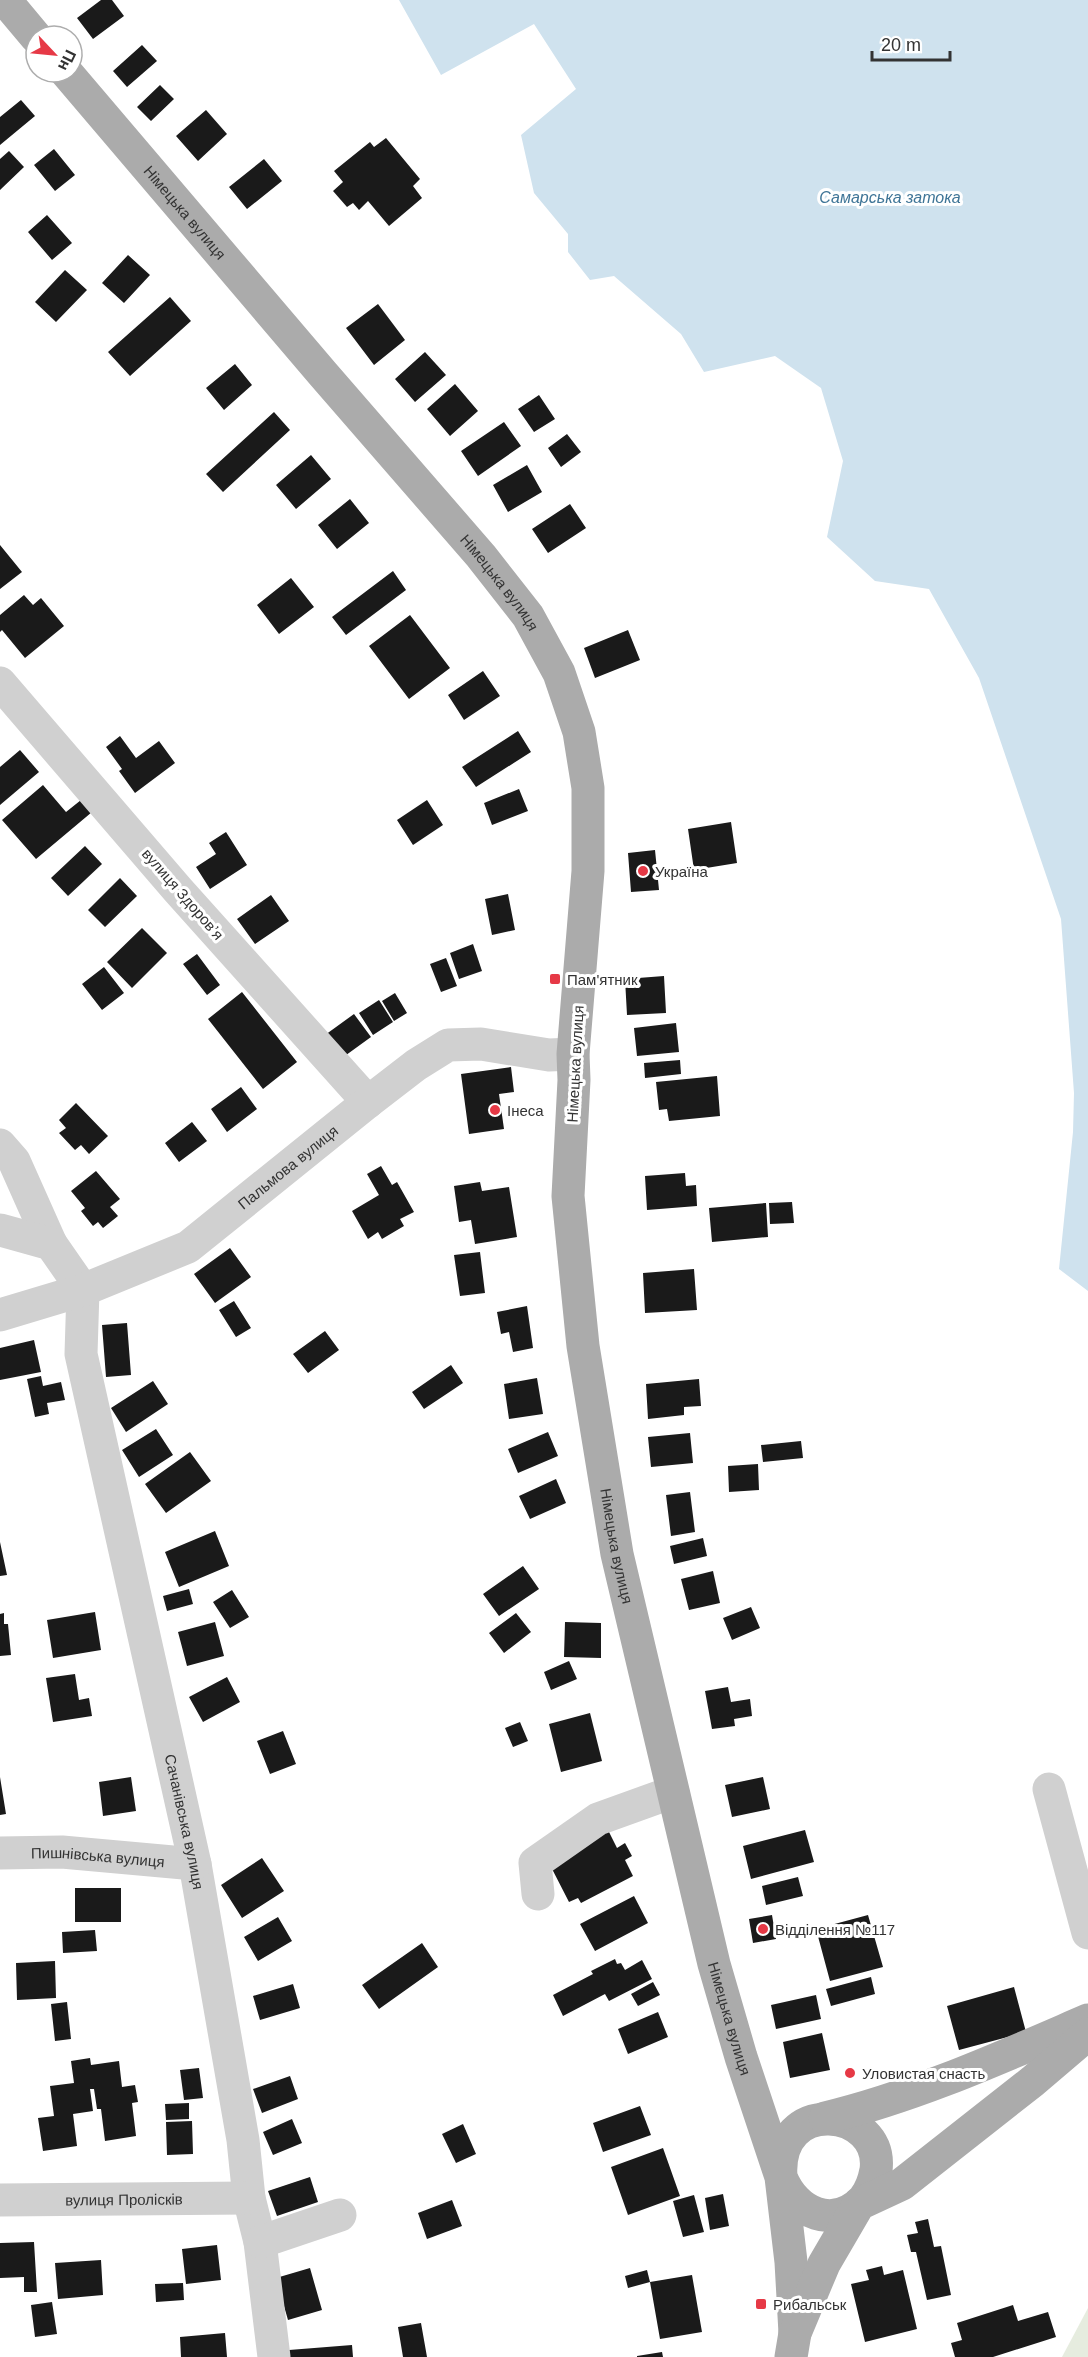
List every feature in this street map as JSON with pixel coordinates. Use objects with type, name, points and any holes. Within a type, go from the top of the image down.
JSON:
[{"type":"main road","points":[[5,0],[25,24]]},
{"type":"main road","name":"Німецька вулиця","points":[[76,84],[308,357],[481,555],[528,616],[559,673],[579,732],[588,789],[588,871],[573,1054],[574,1080],[568,1196],[583,1346],[617,1554],[673,1792],[714,1964],[780,2177]]},
{"type":"main road","points":[[793,2345],[791,2262],[780,2177],[782,2149],[789,2137],[800,2127],[812,2121],[880,2103],[927,2086],[999,2059],[1088,2020]]},
{"type":"main road","points":[[780,2177],[787,2192],[798,2205],[812,2213],[828,2215],[844,2212],[902,2184],[1033,2081],[1088,2034]]},
{"type":"main road","points":[[754,2094],[789,2113],[841,2120],[855,2126],[866,2136],[877,2164],[875,2179],[869,2193],[858,2204],[824,2264],[793,2345]]},
{"type":"street","name":"вулиця Здоровʼя","points":[[0,683],[170,881],[368,1102]]},
{"type":"street","name":"Пальмова вулиця","points":[[0,1315],[83,1290],[188,1246],[368,1102],[417,1065],[448,1046],[481,1044],[549,1055],[573,1054]]},
{"type":"street","points":[[0,1145],[14,1161],[51,1244],[83,1290]]},
{"type":"street","points":[[0,1230],[51,1244]]},
{"type":"street","name":"Сачанівська вулиця","points":[[83,1290],[81,1354],[195,1864],[243,2140],[249,2198],[260,2242],[274,2357]]},
{"type":"street","points":[[1049,1789],[1087,1927]]},
{"type":"street","points":[[538,1894],[535,1863],[598,1819],[673,1792]]},
{"type":"street","name":"Пишнівська вулиця","points":[[0,1853],[62,1852],[195,1864]]},
{"type":"street","name":"вулиця Пролісків","points":[[0,2200],[249,2198]]},
{"type":"street","points":[[260,2242],[340,2215]]},
{"type":"shaded area","points":[[1088,2308],[1088,2357],[1062,2357]]},
{"type":"water","name":"Самарська затока","points":[[399,0],[1088,0],[1088,1291],[1059,1269],[1073,1132],[1074,1093],[1061,919],[979,678],[929,589],[875,581],[827,537],[843,461],[821,388],[775,356],[704,372],[681,334],[614,276],[590,280],[568,252],[568,234],[534,193],[521,135],[576,89],[534,24],[441,75]]},
{"type":"building","points":[[101,0],[112,0],[124,16],[93,39],[84,24],[77,18]]},
{"type":"building","points":[[142,45],[157,61],[127,87],[113,71]]},
{"type":"building","points":[[160,85],[174,99],[151,121],[137,107]]},
{"type":"building","points":[[21,100],[35,116],[0,145],[0,117]]},
{"type":"building","points":[[206,110],[227,134],[198,161],[176,136]]},
{"type":"building","points":[[386,138],[420,179],[413,186],[422,198],[389,226],[368,201],[359,210],[353,203],[347,207],[333,191],[343,182],[334,171],[370,142],[374,147]]},
{"type":"building","points":[[54,149],[75,175],[55,191],[34,165]]},
{"type":"building","points":[[9,151],[24,167],[0,190],[0,159]]},
{"type":"building","points":[[264,159],[282,181],[247,209],[229,187]]},
{"type":"building","points":[[47,215],[72,243],[52,260],[28,232]]},
{"type":"building","points":[[128,255],[150,275],[124,303],[102,283]]},
{"type":"building","points":[[65,270],[87,290],[56,322],[35,302]]},
{"type":"building","points":[[170,297],[191,321],[130,376],[108,352]]},
{"type":"building","points":[[378,304],[405,340],[374,365],[346,328]]},
{"type":"building","points":[[425,352],[446,375],[415,402],[395,379]]},
{"type":"building","points":[[235,364],[252,385],[224,410],[206,388]]},
{"type":"building","points":[[455,384],[478,411],[450,436],[427,409]]},
{"type":"building","points":[[539,395],[555,419],[534,432],[518,409]]},
{"type":"building","points":[[274,412],[290,430],[223,492],[206,474]]},
{"type":"building","points":[[504,422],[521,446],[478,476],[461,451]]},
{"type":"building","points":[[567,434],[581,452],[561,467],[548,448]]},
{"type":"building","points":[[311,455],[331,479],[296,509],[276,485]]},
{"type":"building","points":[[527,465],[542,492],[508,512],[493,485]]},
{"type":"building","points":[[350,499],[369,523],[337,549],[318,525]]},
{"type":"building","points":[[570,504],[586,528],[548,553],[532,529]]},
{"type":"building","points":[[0,545],[22,572],[0,589]]},
{"type":"building","points":[[393,571],[406,590],[346,635],[332,617]]},
{"type":"building","points":[[291,578],[314,607],[279,634],[257,605]]},
{"type":"building","points":[[24,595],[33,605],[41,598],[64,626],[25,658],[2,630],[0,632],[0,615]]},
{"type":"building","points":[[410,615],[450,668],[409,699],[369,646]]},
{"type":"building","points":[[628,630],[640,660],[595,678],[584,648]]},
{"type":"building","points":[[483,671],[500,696],[464,720],[448,695]]},
{"type":"building","points":[[518,731],[531,752],[476,787],[462,767]]},
{"type":"building","points":[[120,736],[136,758],[159,741],[175,763],[135,793],[119,771],[122,769],[106,747]]},
{"type":"building","points":[[20,750],[39,772],[0,805],[0,767]]},
{"type":"building","points":[[43,785],[66,812],[81,800],[92,812],[36,859],[2,820]]},
{"type":"building","points":[[519,789],[528,811],[492,825],[484,803]]},
{"type":"building","points":[[427,800],[443,825],[413,845],[397,820]]},
{"type":"building","points":[[731,822],[737,863],[694,870],[688,829]]},
{"type":"building","points":[[226,832],[247,865],[210,889],[196,867],[216,854],[209,843]]},
{"type":"building","points":[[85,846],[102,864],[68,896],[51,878]]},
{"type":"building","name":"Україна","points":[[655,850],[659,890],[631,892],[628,853]]},
{"type":"building","points":[[120,878],[137,896],[105,927],[88,910]]},
{"type":"building","points":[[508,894],[515,930],[492,935],[485,899]]},
{"type":"building","points":[[271,895],[289,921],[255,944],[237,919]]},
{"type":"building","points":[[142,928],[167,953],[132,988],[107,962]]},
{"type":"building","points":[[473,944],[482,971],[459,979],[450,953]]},
{"type":"building","points":[[197,954],[220,985],[207,995],[183,964]]},
{"type":"building","points":[[446,958],[457,986],[441,992],[430,964]]},
{"type":"building","points":[[104,967],[124,993],[102,1010],[82,984]]},
{"type":"building","points":[[664,976],[666,1013],[627,1015],[625,979]]},
{"type":"building","points":[[242,992],[297,1062],[263,1089],[208,1019]]},
{"type":"building","points":[[395,993],[407,1013],[394,1021],[382,1001]]},
{"type":"building","points":[[379,1000],[393,1022],[373,1035],[359,1013]]},
{"type":"building","points":[[354,1014],[371,1037],[342,1058],[325,1035]]},
{"type":"building","points":[[676,1023],[679,1052],[637,1056],[634,1028]]},
{"type":"building","points":[[680,1060],[681,1074],[645,1078],[644,1063]]},
{"type":"building","points":[[511,1067],[514,1092],[499,1094],[504,1129],[469,1134],[461,1074]]},
{"type":"building","points":[[717,1076],[720,1116],[669,1121],[667,1109],[659,1110],[656,1082]]},
{"type":"building","points":[[241,1087],[257,1109],[227,1132],[211,1109]]},
{"type":"building","points":[[76,1103],[108,1136],[89,1154],[81,1145],[75,1150],[59,1133],[66,1128],[59,1120]]},
{"type":"building","points":[[192,1122],[207,1141],[179,1162],[165,1143]]},
{"type":"building","points":[[381,1166],[392,1185],[397,1182],[414,1212],[400,1219],[404,1226],[382,1239],[378,1232],[368,1239],[352,1211],[379,1195],[367,1174]]},
{"type":"building","points":[[96,1171],[120,1199],[110,1207],[118,1216],[103,1228],[98,1222],[93,1226],[81,1211],[85,1208],[71,1191]]},
{"type":"building","points":[[685,1173],[686,1186],[696,1185],[697,1206],[647,1210],[645,1176]]},
{"type":"building","points":[[480,1182],[482,1191],[509,1187],[517,1237],[475,1244],[471,1220],[459,1222],[454,1186]]},
{"type":"building","points":[[792,1202],[794,1223],[770,1224],[769,1203]]},
{"type":"building","points":[[766,1203],[768,1237],[712,1242],[709,1208]]},
{"type":"building","points":[[230,1248],[251,1277],[215,1303],[194,1274]]},
{"type":"building","points":[[480,1252],[485,1293],[460,1296],[454,1255]]},
{"type":"building","points":[[694,1269],[697,1310],[645,1313],[643,1273]]},
{"type":"building","points":[[234,1301],[251,1328],[236,1337],[219,1310]]},
{"type":"building","points":[[527,1306],[533,1348],[513,1352],[509,1332],[501,1334],[497,1312]]},
{"type":"building","points":[[127,1323],[131,1375],[106,1377],[102,1325]]},
{"type":"building","points":[[325,1331],[339,1350],[308,1373],[293,1354]]},
{"type":"building","points":[[34,1340],[41,1372],[0,1380],[0,1348]]},
{"type":"building","points":[[451,1365],[463,1383],[424,1409],[412,1392]]},
{"type":"building","points":[[41,1376],[43,1386],[61,1382],[65,1400],[47,1403],[49,1414],[35,1417],[27,1379]]},
{"type":"building","points":[[537,1378],[543,1414],[509,1419],[504,1384]]},
{"type":"building","points":[[699,1379],[701,1406],[684,1407],[684,1415],[648,1419],[646,1384]]},
{"type":"building","points":[[153,1381],[168,1404],[126,1432],[111,1408]]},
{"type":"building","points":[[156,1429],[173,1455],[139,1477],[122,1450]]},
{"type":"building","points":[[548,1432],[558,1456],[518,1473],[508,1449]]},
{"type":"building","points":[[690,1433],[693,1463],[651,1467],[648,1437]]},
{"type":"building","points":[[801,1441],[803,1458],[763,1462],[761,1445]]},
{"type":"building","points":[[190,1452],[211,1481],[166,1513],[145,1484]]},
{"type":"building","points":[[758,1464],[759,1490],[729,1492],[728,1466]]},
{"type":"building","points":[[556,1479],[566,1503],[530,1519],[519,1496]]},
{"type":"building","points":[[690,1492],[695,1532],[671,1536],[666,1495]]},
{"type":"building","points":[[215,1531],[229,1566],[179,1587],[165,1552]]},
{"type":"building","points":[[703,1538],[707,1556],[674,1564],[670,1546]]},
{"type":"building","points":[[0,1542],[7,1575],[0,1576]]},
{"type":"building","points":[[523,1566],[539,1589],[499,1616],[483,1594]]},
{"type":"building","points":[[713,1571],[720,1603],[689,1610],[681,1579]]},
{"type":"building","points":[[189,1589],[193,1604],[167,1611],[163,1596]]},
{"type":"building","points":[[232,1590],[249,1617],[230,1628],[213,1602]]},
{"type":"building","points":[[751,1607],[760,1628],[732,1640],[723,1618]]},
{"type":"building","points":[[95,1612],[101,1650],[53,1658],[47,1620]]},
{"type":"building","points":[[4,1613],[4,1624],[8,1624],[11,1655],[0,1656],[0,1614]]},
{"type":"building","points":[[516,1613],[531,1632],[504,1653],[489,1633]]},
{"type":"building","points":[[215,1622],[224,1656],[187,1666],[178,1632]]},
{"type":"building","points":[[565,1622],[601,1623],[601,1658],[564,1657]]},
{"type":"building","points":[[569,1661],[577,1679],[551,1690],[544,1672]]},
{"type":"building","points":[[75,1674],[79,1700],[89,1698],[92,1716],[53,1722],[46,1678]]},
{"type":"building","points":[[227,1677],[240,1702],[203,1722],[189,1697]]},
{"type":"building","points":[[728,1687],[731,1702],[750,1699],[752,1716],[734,1719],[735,1726],[712,1729],[705,1691]]},
{"type":"building","points":[[590,1713],[602,1761],[561,1772],[549,1724]]},
{"type":"building","points":[[520,1722],[528,1741],[513,1747],[505,1728]]},
{"type":"building","points":[[283,1731],[296,1764],[270,1774],[257,1741]]},
{"type":"building","points":[[0,1777],[6,1814],[0,1815]]},
{"type":"building","points":[[131,1777],[136,1811],[103,1816],[99,1782]]},
{"type":"building","points":[[763,1777],[770,1809],[732,1817],[725,1785]]},
{"type":"building","points":[[607,1828],[617,1848],[625,1843],[632,1856],[625,1860],[633,1876],[581,1903],[578,1898],[569,1902],[550,1865]]},
{"type":"building","points":[[805,1830],[814,1862],[751,1879],[743,1846]]},
{"type":"building","points":[[262,1858],[284,1891],[242,1918],[221,1885]]},
{"type":"building","points":[[798,1877],[803,1896],[766,1905],[762,1886]]},
{"type":"building","points":[[75,1888],[121,1888],[121,1922],[75,1922]]},
{"type":"building","points":[[634,1896],[648,1923],[595,1951],[580,1924]]},
{"type":"building","name":"Відділення №117","points":[[772,1915],[776,1939],[753,1943],[749,1919]]},
{"type":"building","points":[[868,1915],[883,1967],[830,1981],[816,1929]]},
{"type":"building","points":[[278,1917],[292,1941],[258,1961],[244,1937]]},
{"type":"building","points":[[95,1930],[97,1951],[63,1953],[62,1932]]},
{"type":"building","points":[[422,1943],[438,1967],[379,2009],[362,1985]]},
{"type":"building","points":[[615,1959],[617,1964],[621,1963],[625,1970],[642,1960],[652,1979],[609,2001],[605,1994],[563,2016],[553,1995],[593,1974],[591,1971]]},
{"type":"building","points":[[55,1961],[56,1998],[17,2000],[16,1963]]},
{"type":"building","points":[[871,1977],[875,1994],[831,2006],[826,1989]]},
{"type":"building","points":[[653,1982],[660,1995],[638,2006],[631,1994]]},
{"type":"building","points":[[293,1984],[300,2008],[260,2020],[253,1996]]},
{"type":"building","points":[[1014,1987],[1026,2032],[959,2050],[947,2006]]},
{"type":"building","points":[[816,1995],[821,2019],[776,2029],[771,2005]]},
{"type":"building","points":[[67,2002],[71,2039],[55,2041],[51,2004]]},
{"type":"building","points":[[658,2012],[668,2037],[628,2054],[618,2029]]},
{"type":"building","points":[[822,2033],[830,2070],[790,2078],[783,2042]]},
{"type":"building","points":[[90,2058],[91,2065],[119,2061],[122,2087],[135,2085],[138,2102],[132,2103],[136,2136],[105,2141],[101,2109],[97,2109],[94,2089],[90,2089],[93,2111],[73,2114],[77,2146],[43,2151],[38,2118],[54,2116],[50,2086],[74,2083],[71,2061]]},
{"type":"building","points":[[199,2068],[203,2098],[184,2100],[180,2070]]},
{"type":"building","points":[[290,2076],[298,2099],[262,2113],[253,2089]]},
{"type":"building","points":[[189,2103],[189,2119],[166,2120],[165,2104]]},
{"type":"building","points":[[640,2106],[651,2135],[603,2152],[593,2123]]},
{"type":"building","points":[[292,2119],[302,2143],[273,2155],[263,2132]]},
{"type":"building","points":[[192,2121],[193,2154],[167,2155],[166,2122]]},
{"type":"building","points":[[463,2124],[476,2154],[456,2163],[442,2134]]},
{"type":"building","points":[[663,2148],[680,2196],[628,2215],[611,2167]]},
{"type":"building","points":[[310,2177],[318,2202],[277,2216],[268,2191]]},
{"type":"building","points":[[723,2194],[729,2226],[710,2230],[705,2198]]},
{"type":"building","points":[[694,2195],[704,2232],[683,2237],[673,2201]]},
{"type":"building","points":[[452,2200],[462,2226],[427,2239],[418,2213]]},
{"type":"building","points":[[928,2219],[934,2247],[941,2246],[951,2295],[927,2300],[916,2252],[911,2252],[907,2235],[918,2233],[915,2222]]},
{"type":"building","points":[[34,2242],[37,2292],[24,2292],[24,2277],[0,2278],[0,2243]]},
{"type":"building","points":[[217,2245],[221,2280],[186,2284],[182,2249]]},
{"type":"building","points":[[101,2260],[103,2295],[58,2299],[55,2263]]},
{"type":"building","points":[[882,2266],[884,2275],[903,2270],[917,2329],[865,2342],[851,2284],[869,2280],[866,2270]]},
{"type":"building","points":[[310,2268],[322,2310],[288,2320],[276,2278]]},
{"type":"building","points":[[647,2270],[650,2282],[628,2288],[625,2276]]},
{"type":"building","points":[[692,2275],[702,2332],[660,2339],[650,2282]]},
{"type":"building","points":[[183,2283],[184,2300],[156,2302],[155,2284]]},
{"type":"building","points":[[52,2302],[57,2334],[35,2337],[31,2305]]},
{"type":"building","points":[[1013,2305],[1018,2321],[1048,2312],[1056,2337],[993,2357],[955,2357],[951,2343],[962,2340],[957,2323]]},
{"type":"building","points":[[421,2323],[427,2357],[403,2357],[398,2327]]},
{"type":"building","points":[[225,2333],[227,2357],[181,2357],[180,2337]]},
{"type":"building","points":[[352,2345],[353,2357],[289,2357],[289,2350]]},
{"type":"building","points":[[662,2352],[663,2357],[637,2357],[637,2356]]},
{"type":"place","name":"Україна","points":[[643,871]]},
{"type":"place","name":"Пам'ятник","points":[[555,979]]},
{"type":"place","name":"Інеса","points":[[495,1110]]},
{"type":"place","name":"Відділення №117","points":[[763,1929]]},
{"type":"place","name":"Уловистая снасть","points":[[850,2073]]},
{"type":"place","name":"Рибальськ","points":[[761,2304]]}]
